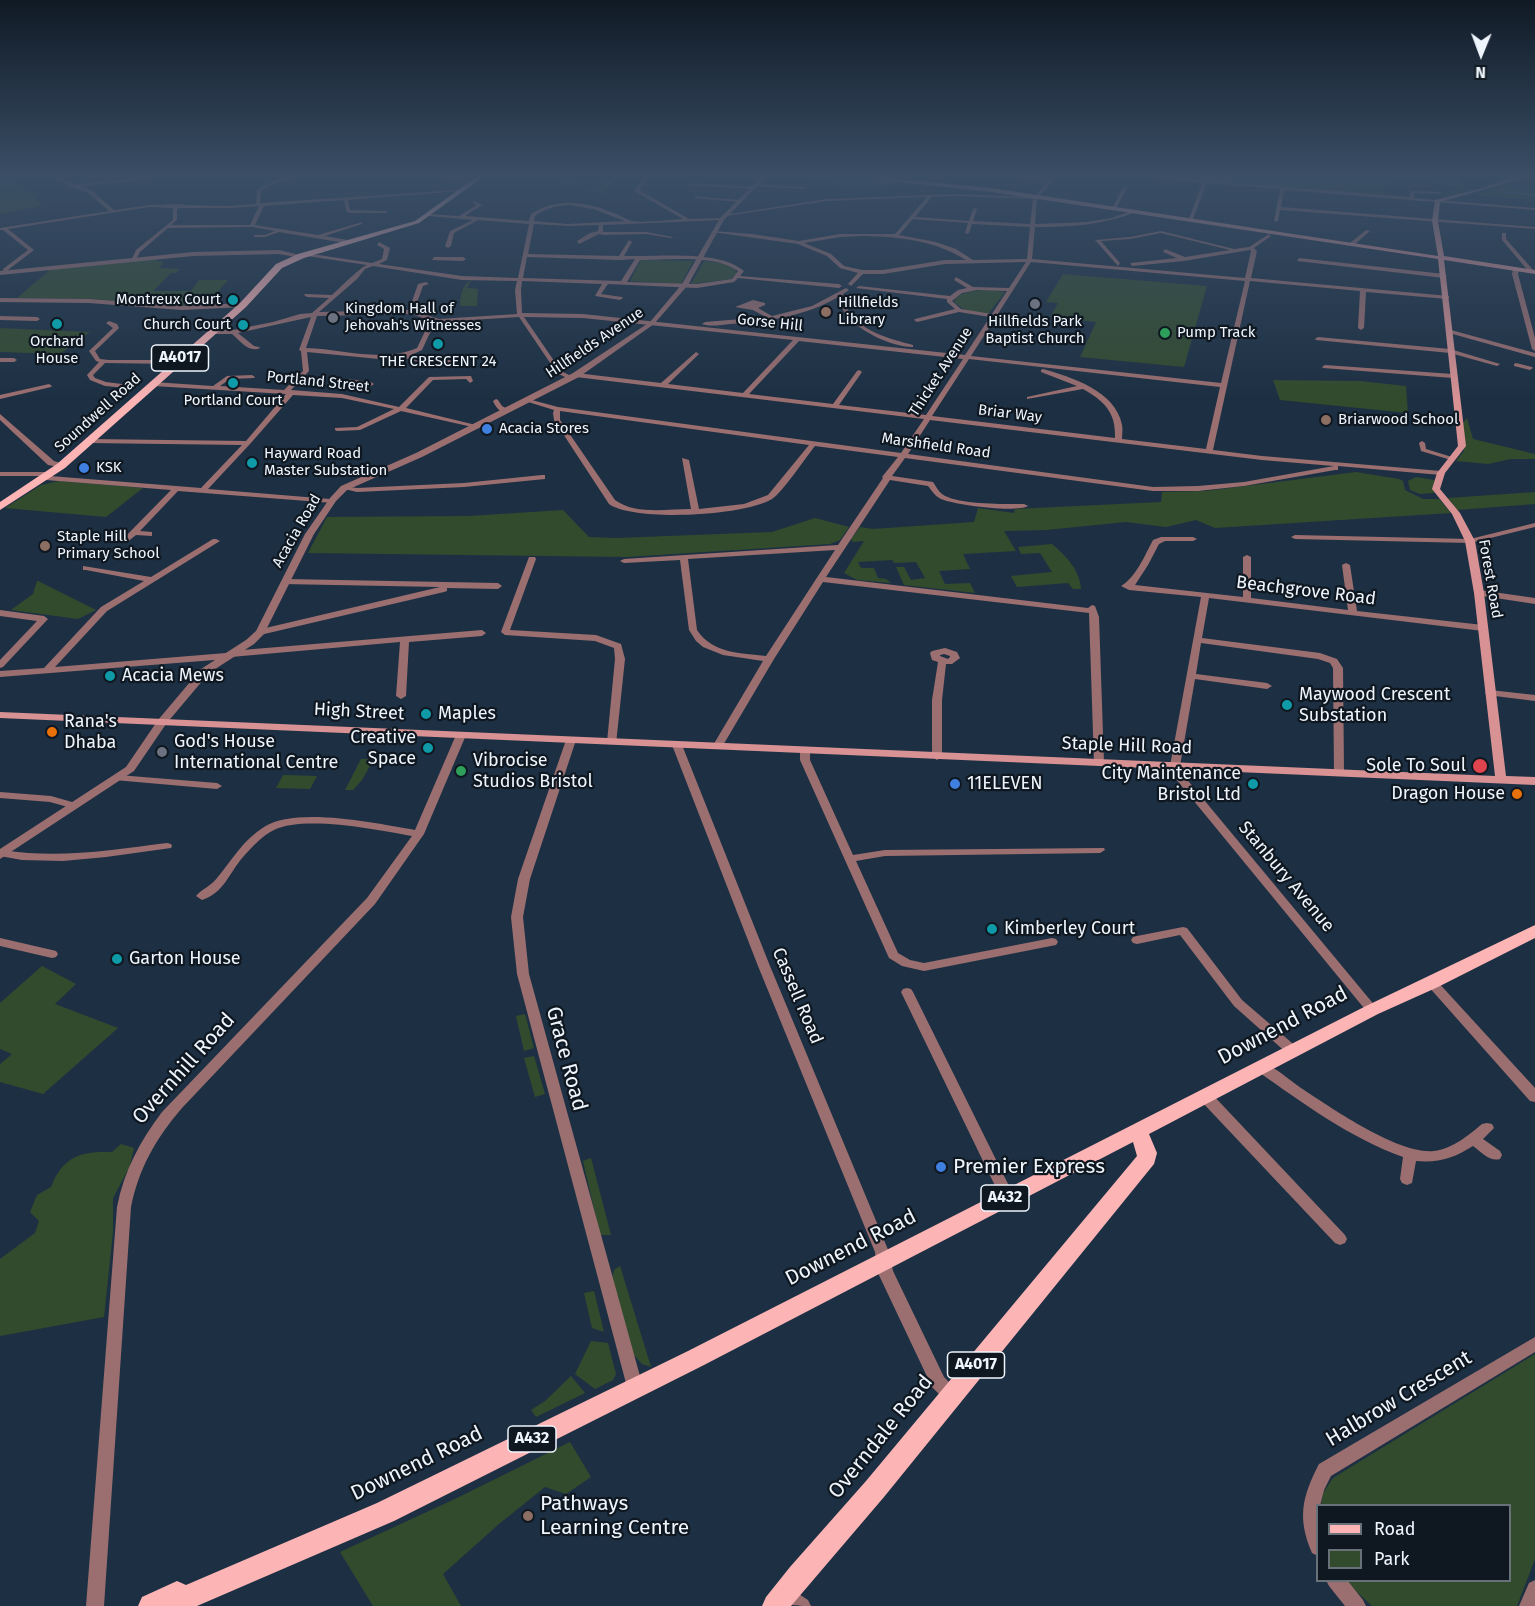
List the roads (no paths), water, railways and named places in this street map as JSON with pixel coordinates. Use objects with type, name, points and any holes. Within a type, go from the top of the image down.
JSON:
[{"type":"main road","name":"Soundwell Road","points":[[0,507],[61,466],[175,362],[243,305],[279,266],[322,250]]},
{"type":"main road","points":[[1390,250],[1533,272]]},
{"type":"main road","name":"Forest Road","points":[[1440,250],[1451,332],[1450,351],[1462,446],[1450,458],[1441,473],[1437,492],[1447,500],[1470,541],[1479,593],[1501,780]]},
{"type":"main road","name":"High Street","points":[[0,715],[717,747]]},
{"type":"main road","name":"Staple Hill Road","points":[[717,747],[1535,781]]},
{"type":"main road","name":"Downend Road","points":[[151,1606],[177,1594],[183,1602],[322,1537],[385,1512],[884,1261],[1372,1010],[1432,983],[1535,931]]},
{"type":"main road","name":"Overndale Road","points":[[787,1602],[950,1394],[1003,1334],[1147,1158],[1147,1152],[1138,1131]]},
{"type":"street","points":[[3,272],[31,250]]},
{"type":"street","points":[[133,260],[140,250]]},
{"type":"street","points":[[203,490],[248,443],[306,371],[302,350],[315,319],[314,314],[369,264],[384,260],[387,250]]},
{"type":"street","points":[[525,250],[518,290],[520,315],[559,372],[574,377]]},
{"type":"street","points":[[620,258],[625,250]]},
{"type":"street","name":"Hillfields Avenue","points":[[507,411],[574,377],[652,323],[685,285],[704,250]]},
{"type":"street","points":[[816,250],[829,255],[842,267],[862,272],[883,272],[914,266],[971,261],[1029,261],[1447,297]]},
{"type":"street","points":[[950,250],[971,261]]},
{"type":"street","name":"Thicket Avenue","points":[[717,747],[769,659],[886,477],[903,455],[1011,290],[1029,261],[1030,250]]},
{"type":"street","points":[[1106,250],[1118,264]]},
{"type":"street","points":[[1081,265],[1185,260],[1235,250]]},
{"type":"street","points":[[1209,451],[1253,250]]},
{"type":"street","points":[[1513,250],[1533,272]]},
{"type":"street","points":[[1165,251],[1185,260]]},
{"type":"street","points":[[3,272],[235,252],[279,252],[462,278],[685,285],[718,284],[739,276],[839,286],[851,284],[859,288]]},
{"type":"street","points":[[524,255],[699,260],[735,266],[741,272],[739,276]]},
{"type":"street","points":[[623,283],[638,258]]},
{"type":"street","points":[[434,259],[463,259]]},
{"type":"street","points":[[433,273],[440,270],[446,259]]},
{"type":"street","points":[[1299,260],[1444,276]]},
{"type":"street","points":[[1451,332],[1534,352],[1516,269]]},
{"type":"street","points":[[851,284],[862,272]]},
{"type":"street","points":[[956,279],[973,289]]},
{"type":"street","points":[[606,283],[597,295],[620,298]]},
{"type":"street","points":[[411,312],[421,284],[426,284]]},
{"type":"street","points":[[839,286],[843,292],[849,315],[867,328],[894,341],[936,355]]},
{"type":"street","points":[[674,325],[770,317],[804,310],[843,292],[859,288],[951,297]]},
{"type":"street","points":[[959,310],[950,303],[951,297],[956,293],[973,289],[1011,290]]},
{"type":"street","points":[[1361,328],[1363,289]]},
{"type":"street","points":[[307,295],[333,297]]},
{"type":"street","points":[[0,300],[96,301],[180,308],[243,305]]},
{"type":"street","points":[[13,305],[20,300]]},
{"type":"street","points":[[754,308],[770,317]]},
{"type":"street","points":[[916,320],[959,310],[994,316]]},
{"type":"street","points":[[0,317],[7,311]]},
{"type":"street","name":"Gorse Hill","points":[[210,332],[233,332],[314,314],[411,312],[436,320],[520,315],[583,316],[1223,385]]},
{"type":"street","points":[[0,317],[37,319]]},
{"type":"street","points":[[302,350],[384,356],[403,355],[420,349],[432,323],[436,320]]},
{"type":"street","points":[[115,324],[115,330],[91,353],[96,358],[103,362],[175,362]]},
{"type":"street","points":[[233,332],[252,348],[257,348]]},
{"type":"street","points":[[744,396],[798,339]]},
{"type":"street","points":[[1318,339],[1450,351],[1497,364]]},
{"type":"street","points":[[101,342],[113,342]]},
{"type":"street","points":[[662,386],[696,354]]},
{"type":"street","points":[[403,355],[412,360],[429,363],[464,360]]},
{"type":"street","points":[[0,360],[14,360]]},
{"type":"street","points":[[103,362],[90,376],[105,384],[128,386]]},
{"type":"street","points":[[1018,364],[1056,375],[1084,387],[1105,401],[1114,411],[1120,430],[1118,440]]},
{"type":"street","points":[[1516,364],[1530,368]]},
{"type":"street","points":[[1325,367],[1454,376]]},
{"type":"street","points":[[834,407],[859,372]]},
{"type":"street","points":[[105,384],[113,376]]},
{"type":"street","points":[[215,387],[229,376],[252,377]]},
{"type":"street","points":[[337,429],[358,429],[402,408],[431,378],[469,377],[470,381]]},
{"type":"street","name":"Briar Way","points":[[574,377],[1209,451],[1441,473]]},
{"type":"street","points":[[348,381],[371,384]]},
{"type":"street","points":[[342,396],[358,382]]},
{"type":"street","name":"Portland Street","points":[[153,384],[342,396],[477,426]]},
{"type":"street","points":[[0,397],[49,386]]},
{"type":"street","points":[[1029,398],[1084,387]]},
{"type":"street","points":[[496,401],[499,407],[507,411]]},
{"type":"street","name":"Marshfield Road","points":[[528,401],[558,409],[1153,489],[1181,490],[1304,475],[1340,465]]},
{"type":"street","points":[[558,409],[557,420],[612,502],[619,507],[646,512],[739,508],[762,502],[771,497],[814,443]]},
{"type":"street","name":"Acacia Road","points":[[2,854],[118,778],[139,758],[162,722],[205,671],[260,632],[330,501],[344,488],[419,455],[507,411]]},
{"type":"street","points":[[1,418],[51,463],[61,466]]},
{"type":"street","points":[[89,441],[248,443]]},
{"type":"street","points":[[1422,443],[1423,450],[1450,458]]},
{"type":"street","points":[[686,460],[695,510]]},
{"type":"street","points":[[0,474],[48,476],[330,501]]},
{"type":"street","points":[[344,488],[357,490],[464,485],[542,477]]},
{"type":"street","points":[[886,477],[930,484],[938,494],[950,499],[987,505],[1024,506]]},
{"type":"street","points":[[126,542],[177,488]]},
{"type":"street","points":[[1295,537],[1470,541],[1535,525]]},
{"type":"street","points":[[134,533],[149,534]]},
{"type":"street","name":"Beachgrove Road","points":[[1193,539],[1164,539],[1156,542],[1144,565],[1127,587],[1483,628]]},
{"type":"street","points":[[46,671],[104,609],[216,541]]},
{"type":"street","points":[[624,561],[684,559],[842,547]]},
{"type":"street","points":[[1247,557],[1247,601]]},
{"type":"street","points":[[532,559],[505,632],[596,638],[618,646],[620,659],[612,742]]},
{"type":"street","points":[[684,559],[696,638],[712,650],[769,659]]},
{"type":"street","points":[[1346,565],[1353,614]]},
{"type":"street","points":[[78,573],[89,566],[153,580]]},
{"type":"street","points":[[821,579],[1092,610],[1099,763]]},
{"type":"street","points":[[285,582],[498,586]]},
{"type":"street","points":[[260,632],[459,585]]},
{"type":"street","points":[[1479,593],[1535,601]]},
{"type":"street","points":[[1175,766],[1204,596]]},
{"type":"street","points":[[0,613],[44,619],[0,665]]},
{"type":"street","points":[[0,674],[482,633]]},
{"type":"street","points":[[401,696],[405,639]]},
{"type":"street","points":[[1196,640],[1320,656],[1334,661],[1338,668],[1339,773]]},
{"type":"street","points":[[937,757],[937,700],[942,662]]},
{"type":"street","points":[[1190,676],[1267,686]]},
{"type":"street","points":[[1490,693],[1535,698]]},
{"type":"street","name":"Overnhill Road","points":[[95,1606],[124,1207],[128,1186],[139,1158],[149,1138],[177,1104],[370,901],[419,834],[461,735]]},
{"type":"street","name":"Grace Road","points":[[571,740],[524,879],[517,917],[523,974],[635,1387]]},
{"type":"street","name":"Cassell Road","points":[[677,745],[884,1261],[885,1271],[938,1382],[950,1394]]},
{"type":"street","points":[[805,750],[805,760],[893,955],[906,963],[924,967],[989,950],[1052,942]]},
{"type":"street","name":"Stanbury Avenue","points":[[1175,766],[1180,778],[1372,1010]]},
{"type":"street","points":[[118,778],[217,786]]},
{"type":"street","points":[[0,795],[51,799],[75,806]]},
{"type":"street","points":[[202,896],[215,890],[240,854],[270,827],[290,822],[338,823],[419,834]]},
{"type":"street","points":[[2,854],[24,858],[109,853],[167,846]]},
{"type":"street","points":[[851,859],[885,854],[1100,850]]},
{"type":"street","points":[[1137,940],[1182,931],[1238,1003],[1294,1052]]},
{"type":"street","points":[[0,942],[52,954]]},
{"type":"street","points":[[1432,983],[1535,1097]]},
{"type":"street","points":[[907,992],[1007,1196]]},
{"type":"street","points":[[1262,1068],[1305,1098],[1397,1151],[1410,1155],[1430,1158],[1445,1154],[1473,1139],[1487,1128]]},
{"type":"street","points":[[1206,1097],[1340,1239]]},
{"type":"street","points":[[1473,1139],[1495,1155]]},
{"type":"street","points":[[1407,1179],[1410,1155]]},
{"type":"street","name":"Halbrow Crescent","points":[[1316,1544],[1311,1528],[1312,1496],[1325,1470],[1535,1344]]},
{"type":"street","points":[[1336,1582],[1357,1606]]},
{"type":"street","points":[[1528,1606],[1535,1588]]},
{"type":"place","name":"Montreux Court","points":[[233,300]]},
{"type":"place","name":"Hillfields Park Baptist Church","points":[[1035,304]]},
{"type":"place","name":"Hillfields Library","points":[[826,312]]},
{"type":"place","name":"Kingdom Hall of Jehovah's Witnesses","points":[[333,318]]},
{"type":"place","name":"Orchard House","points":[[57,324]]},
{"type":"place","name":"Church Court","points":[[243,325]]},
{"type":"place","name":"Pump Track","points":[[1165,333]]},
{"type":"place","name":"THE CRESCENT 24","points":[[438,344]]},
{"type":"place","name":"Portland Court","points":[[233,383]]},
{"type":"place","name":"Briarwood School","points":[[1326,420]]},
{"type":"place","name":"Acacia Stores","points":[[487,429]]},
{"type":"place","name":"Hayward Road Master Substation","points":[[252,463]]},
{"type":"place","name":"KSK","points":[[84,468]]},
{"type":"place","name":"Staple Hill Primary School","points":[[45,546]]},
{"type":"place","name":"Acacia Mews","points":[[110,676]]},
{"type":"place","name":"Maywood Crescent Substation","points":[[1287,705]]},
{"type":"place","name":"Maples","points":[[426,714]]},
{"type":"place","name":"Rana's Dhaba","points":[[52,732]]},
{"type":"place","name":"Creative Space","points":[[428,748]]},
{"type":"place","name":"God's House International Centre","points":[[162,752]]},
{"type":"place","name":"Sole To Soul","points":[[1480,766]]},
{"type":"place","name":"Vibrocise Studios Bristol","points":[[461,771]]},
{"type":"place","name":"11ELEVEN","points":[[955,784]]},
{"type":"place","name":"City Maintenance Bristol Ltd","points":[[1253,784]]},
{"type":"place","name":"Dragon House","points":[[1517,794]]},
{"type":"place","name":"Kimberley Court","points":[[992,929]]},
{"type":"place","name":"Garton House","points":[[117,959]]},
{"type":"place","name":"Premier Express","points":[[941,1167]]},
{"type":"place","name":"Pathways Learning Centre","points":[[528,1516]]}]
